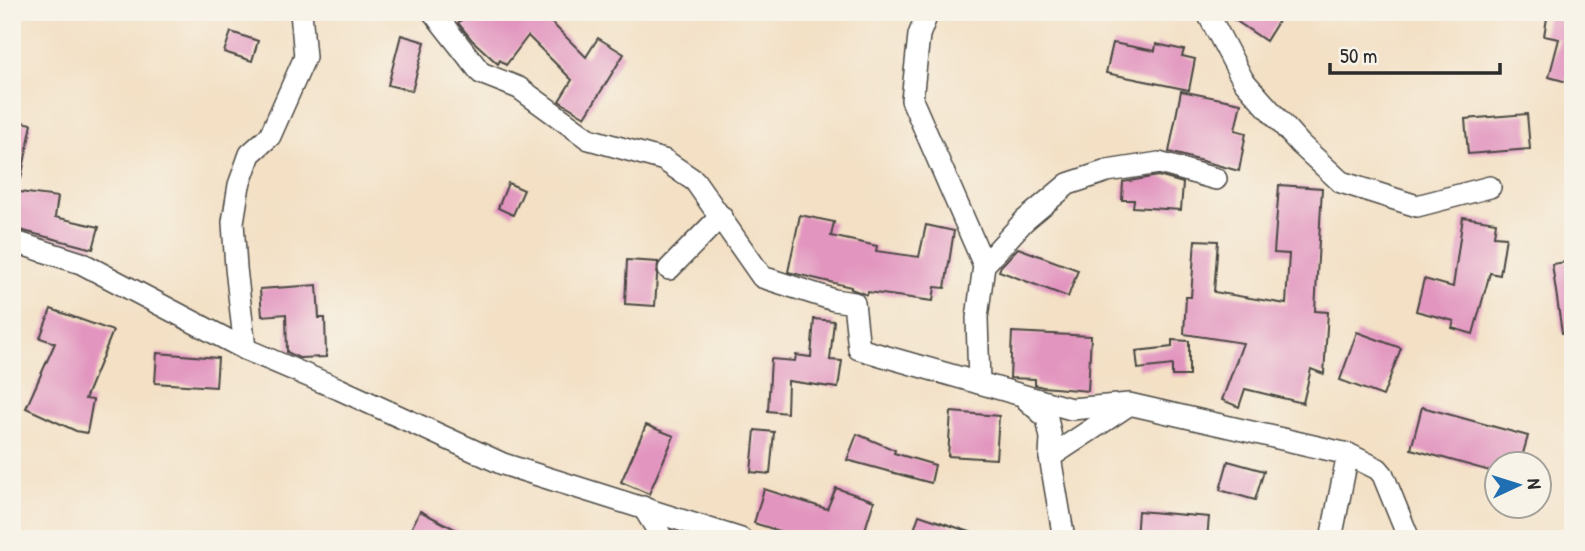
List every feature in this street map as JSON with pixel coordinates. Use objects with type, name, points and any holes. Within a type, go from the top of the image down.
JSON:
[{"type":"street","points":[[245,349],[233,222],[239,185],[250,154],[270,136],[305,57],[301,12]]},
{"type":"street","points":[[433,12],[481,73],[519,88],[589,139],[664,160],[695,181],[762,278],[834,300],[854,303],[859,349],[1071,409],[1129,404],[1348,454],[1378,469],[1384,475],[1409,539]]},
{"type":"street","points":[[928,12],[919,35],[912,100],[984,265],[977,317],[979,383]]},
{"type":"street","points":[[1208,12],[1243,80],[1300,144],[1341,182],[1417,206],[1490,187]]},
{"type":"street","points":[[984,265],[1024,221],[1068,184],[1107,171],[1159,163],[1216,179]]},
{"type":"street","points":[[668,269],[721,216]]},
{"type":"street","points":[[12,241],[81,263],[245,349],[339,388],[503,464],[741,539]]},
{"type":"street","points":[[1006,390],[1032,403],[1047,418],[1051,438],[1050,457],[1064,539]]},
{"type":"street","points":[[1050,457],[1129,404]]},
{"type":"street","points":[[1331,539],[1348,454]]},
{"type":"street","points":[[643,508],[663,539]]},
{"type":"building","points":[[469,12],[541,12],[586,57],[598,38],[624,54],[585,117],[559,101],[572,80],[528,36],[506,65],[500,60],[498,64],[458,23]]},
{"type":"building","points":[[1223,12],[1284,12],[1266,41]]},
{"type":"building","points":[[1548,12],[1573,12],[1573,62],[1567,82],[1549,77],[1559,39],[1544,36]]},
{"type":"building","points":[[231,32],[258,41],[252,61],[224,52]]},
{"type":"building","points":[[401,35],[425,42],[412,91],[388,85]]},
{"type":"building","points":[[1113,43],[1155,51],[1156,44],[1184,50],[1182,56],[1195,59],[1189,90],[1106,73]]},
{"type":"building","points":[[1181,91],[1241,103],[1235,130],[1246,133],[1239,171],[1169,152]]},
{"type":"building","points":[[1527,114],[1530,149],[1468,154],[1465,119]]},
{"type":"building","points":[[12,120],[32,124],[21,179],[12,178]]},
{"type":"building","points":[[1158,176],[1183,183],[1181,210],[1133,207],[1134,200],[1122,200],[1123,182]]},
{"type":"building","points":[[508,183],[524,190],[513,215],[498,208]]},
{"type":"building","points":[[1279,185],[1322,188],[1315,311],[1328,312],[1324,374],[1311,369],[1303,403],[1245,389],[1239,407],[1222,400],[1243,343],[1184,334],[1186,297],[1191,297],[1195,240],[1218,241],[1214,292],[1286,304],[1289,254],[1274,253]]},
{"type":"building","points":[[12,191],[58,197],[55,217],[99,227],[93,249],[12,228]]},
{"type":"building","points":[[800,215],[834,222],[831,236],[877,246],[876,251],[919,257],[926,225],[954,231],[945,288],[935,287],[933,301],[868,292],[867,295],[851,287],[788,272]]},
{"type":"building","points":[[1463,217],[1496,222],[1494,236],[1506,237],[1500,275],[1490,273],[1473,334],[1452,328],[1454,321],[1416,311],[1424,279],[1453,287]]},
{"type":"building","points":[[1018,248],[1078,270],[1068,297],[999,271]]},
{"type":"building","points":[[627,260],[658,262],[655,306],[625,304]]},
{"type":"building","points":[[1573,261],[1573,332],[1562,333],[1552,264]]},
{"type":"building","points":[[317,285],[319,318],[325,318],[326,357],[299,358],[287,352],[286,314],[262,316],[260,289]]},
{"type":"building","points":[[51,309],[113,331],[85,399],[93,400],[87,433],[76,431],[26,408],[55,343],[40,338]]},
{"type":"building","points":[[814,319],[834,321],[830,360],[842,361],[838,388],[788,381],[787,413],[768,411],[771,359],[795,361],[796,355],[811,357]]},
{"type":"building","points":[[1012,332],[1091,336],[1088,391],[1043,387],[1035,385],[1035,379],[1010,378]]},
{"type":"building","points":[[1357,332],[1401,348],[1383,396],[1340,380]]},
{"type":"building","points":[[1172,340],[1189,341],[1189,376],[1172,376],[1172,365],[1138,369],[1136,351],[1172,347]]},
{"type":"building","points":[[157,353],[218,358],[216,387],[155,383]]},
{"type":"building","points":[[1422,407],[1528,436],[1524,449],[1484,449],[1484,469],[1411,449]]},
{"type":"building","points":[[951,412],[999,416],[996,459],[948,456]]},
{"type":"building","points":[[646,425],[674,436],[649,494],[621,482]]},
{"type":"building","points":[[755,430],[774,432],[770,474],[751,472]]},
{"type":"building","points":[[857,434],[895,450],[894,453],[935,465],[931,483],[847,460]]},
{"type":"building","points":[[1228,461],[1264,471],[1255,500],[1220,490]]},
{"type":"building","points":[[836,488],[874,501],[862,539],[804,539],[754,523],[764,489],[827,509]]},
{"type":"building","points":[[420,511],[474,539],[406,539]]},
{"type":"building","points":[[1138,511],[1209,517],[1207,539],[1136,539]]},
{"type":"building","points":[[919,515],[979,535],[978,539],[911,539]]}]
